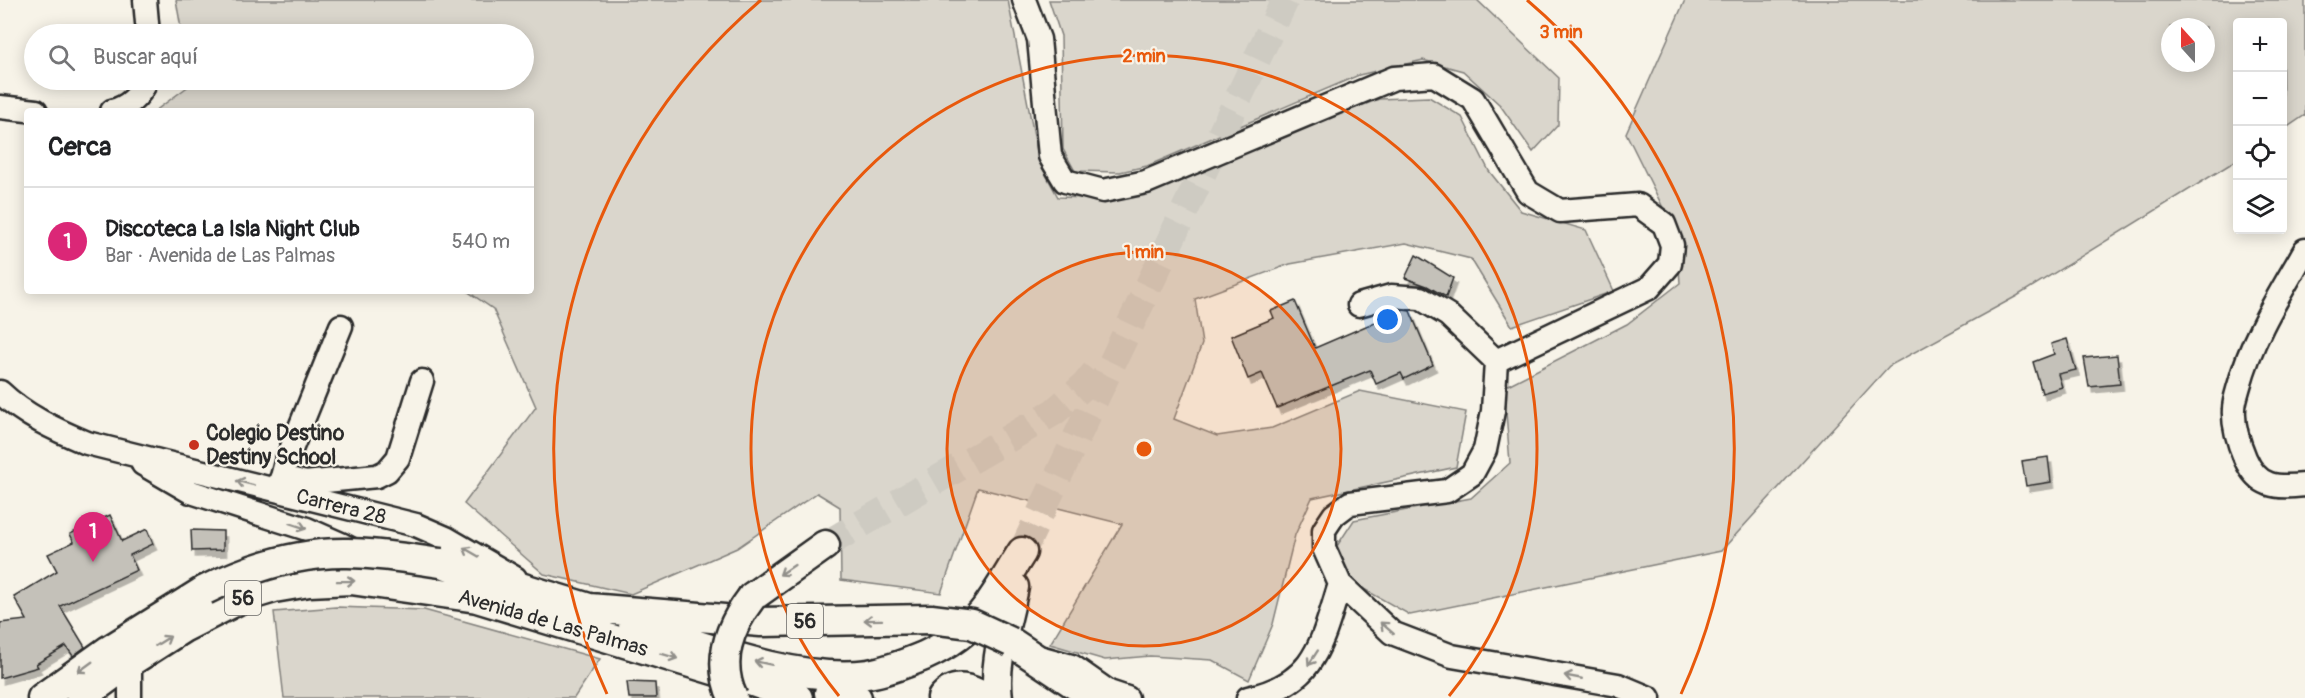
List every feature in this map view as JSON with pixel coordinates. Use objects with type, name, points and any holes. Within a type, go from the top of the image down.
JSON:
[{"type":"main road","points":[[825,545],[752,597],[739,614],[729,635],[726,661],[730,690],[829,693],[864,691],[923,675],[954,659],[974,642],[996,619],[1014,587]]},
{"type":"main road","points":[[589,608],[747,660],[796,671],[835,675],[868,674],[908,663],[940,648],[963,632],[982,613],[1022,552],[997,661],[995,680],[998,698]]},
{"type":"main road","name":"Avenida de Las Palmas","points":[[42,698],[109,650],[225,580],[266,564],[317,555],[366,554],[441,562],[589,608],[761,622],[931,619],[972,624],[1021,648],[1095,698]]},
{"type":"main road","name":"Avenida de Las Palmas","points":[[81,698],[130,662],[192,624],[244,597],[274,588],[309,582],[351,580],[477,598],[743,690],[798,698]]},
{"type":"main road","points":[[942,698],[957,688],[970,688],[986,698]]},
{"type":"main road","points":[[829,693],[857,698]]},
{"type":"street","points":[[145,0],[147,24]]},
{"type":"street","points":[[1024,0],[1040,39],[1050,156],[1065,181],[1103,191],[1146,182],[1394,78],[1434,75],[1473,99],[1528,192],[1560,211],[1638,205],[1664,224],[1672,245],[1670,264],[1649,288],[1496,361]]},
{"type":"street","points":[[122,108],[142,90]]},
{"type":"street","points":[[0,106],[24,109]]},
{"type":"street","points":[[2305,250],[2248,355],[2234,409],[2241,450],[2257,478],[2269,485],[2283,487],[2305,485]]},
{"type":"street","points":[[1359,305],[1392,296],[1420,298],[1448,315],[1496,361],[1493,411],[1485,450],[1472,474],[1447,492],[1350,503],[1334,515],[1324,531],[1324,548],[1340,584],[1392,633],[1452,656],[1618,685],[1649,698]]},
{"type":"street","points":[[341,326],[277,484],[377,476],[387,471],[398,458],[422,381]]},
{"type":"street","name":"Carrera 28","points":[[0,392],[49,427],[87,443],[129,455],[307,529],[400,573],[430,591]]},
{"type":"street","name":"Carrera 28","points":[[194,482],[277,484],[416,525],[446,538],[539,592]]},
{"type":"street","points":[[1248,698],[1292,682],[1308,666],[1319,649],[1340,584]]},
{"type":"street","points":[[1021,648],[1072,666],[1109,692],[1127,698]]},
{"type":"street","points":[[130,662],[130,698]]},
{"type":"shaded area","points":[[176,0],[1008,0],[1039,162],[1058,197],[1121,199],[1379,99],[1429,97],[1462,117],[1489,171],[1521,211],[1586,230],[1614,291],[1512,326],[1471,259],[1406,243],[1290,264],[1195,299],[1202,344],[1174,419],[1217,436],[1272,428],[1360,391],[1466,412],[1456,467],[1312,498],[1295,535],[1273,624],[1249,680],[1212,660],[1150,656],[1105,660],[1050,644],[1122,524],[978,488],[941,593],[841,580],[840,507],[817,493],[737,548],[631,594],[544,574],[464,504],[536,407],[493,309],[471,294],[534,294],[534,108],[159,108],[183,90],[534,90],[534,24],[180,24]]},
{"type":"shaded area","points":[[1049,0],[1477,0],[1559,78],[1558,125],[1533,152],[1500,105],[1463,71],[1423,60],[1359,75],[1147,166],[1120,172],[1075,171],[1063,149],[1061,36]]},
{"type":"shaded area","points":[[1685,0],[2305,0],[2305,115],[2287,127],[2287,18],[2233,18],[2233,162],[2017,296],[1889,366],[1721,551],[1410,615],[1355,584],[1335,549],[1354,520],[1471,498],[1510,463],[1504,387],[1627,324],[1680,283],[1677,236],[1626,133]]},
{"type":"shaded area","points":[[336,607],[424,610],[600,659],[574,698],[284,698],[274,612]]},
{"type":"building","points":[[1416,255],[1453,278],[1446,297],[1427,286],[1405,278]]},
{"type":"building","points":[[1295,301],[1315,348],[1403,310],[1410,311],[1433,365],[1404,379],[1401,373],[1376,384],[1370,370],[1277,408],[1262,373],[1248,379],[1231,336],[1274,318],[1271,311]]},
{"type":"building","points":[[2067,339],[2076,370],[2058,374],[2062,387],[2042,393],[2033,362],[2054,354],[2051,344]]},
{"type":"building","points":[[2117,355],[2120,384],[2089,387],[2084,358]]},
{"type":"building","points":[[2048,457],[2051,482],[2026,486],[2022,461]]},
{"type":"building","points":[[110,515],[122,541],[147,529],[153,544],[130,555],[137,570],[60,606],[85,647],[73,656],[66,646],[36,664],[38,667],[0,678],[0,623],[27,620],[14,597],[57,571],[48,554],[74,542],[70,534]]},
{"type":"building","points":[[191,530],[223,531],[223,550],[192,551]]},
{"type":"building","points":[[627,682],[655,683],[656,698],[629,698]]},
{"type":"tunnel","points":[[1022,552],[1285,0]]},
{"type":"tunnel","points":[[825,545],[1054,412],[1085,385],[1101,365]]},
{"type":"place","name":"Colegio Destino Destiny School","points":[[194,445]]},
{"type":"place","name":"Discoteca La Isla Night Club","points":[[93,562]]}]
